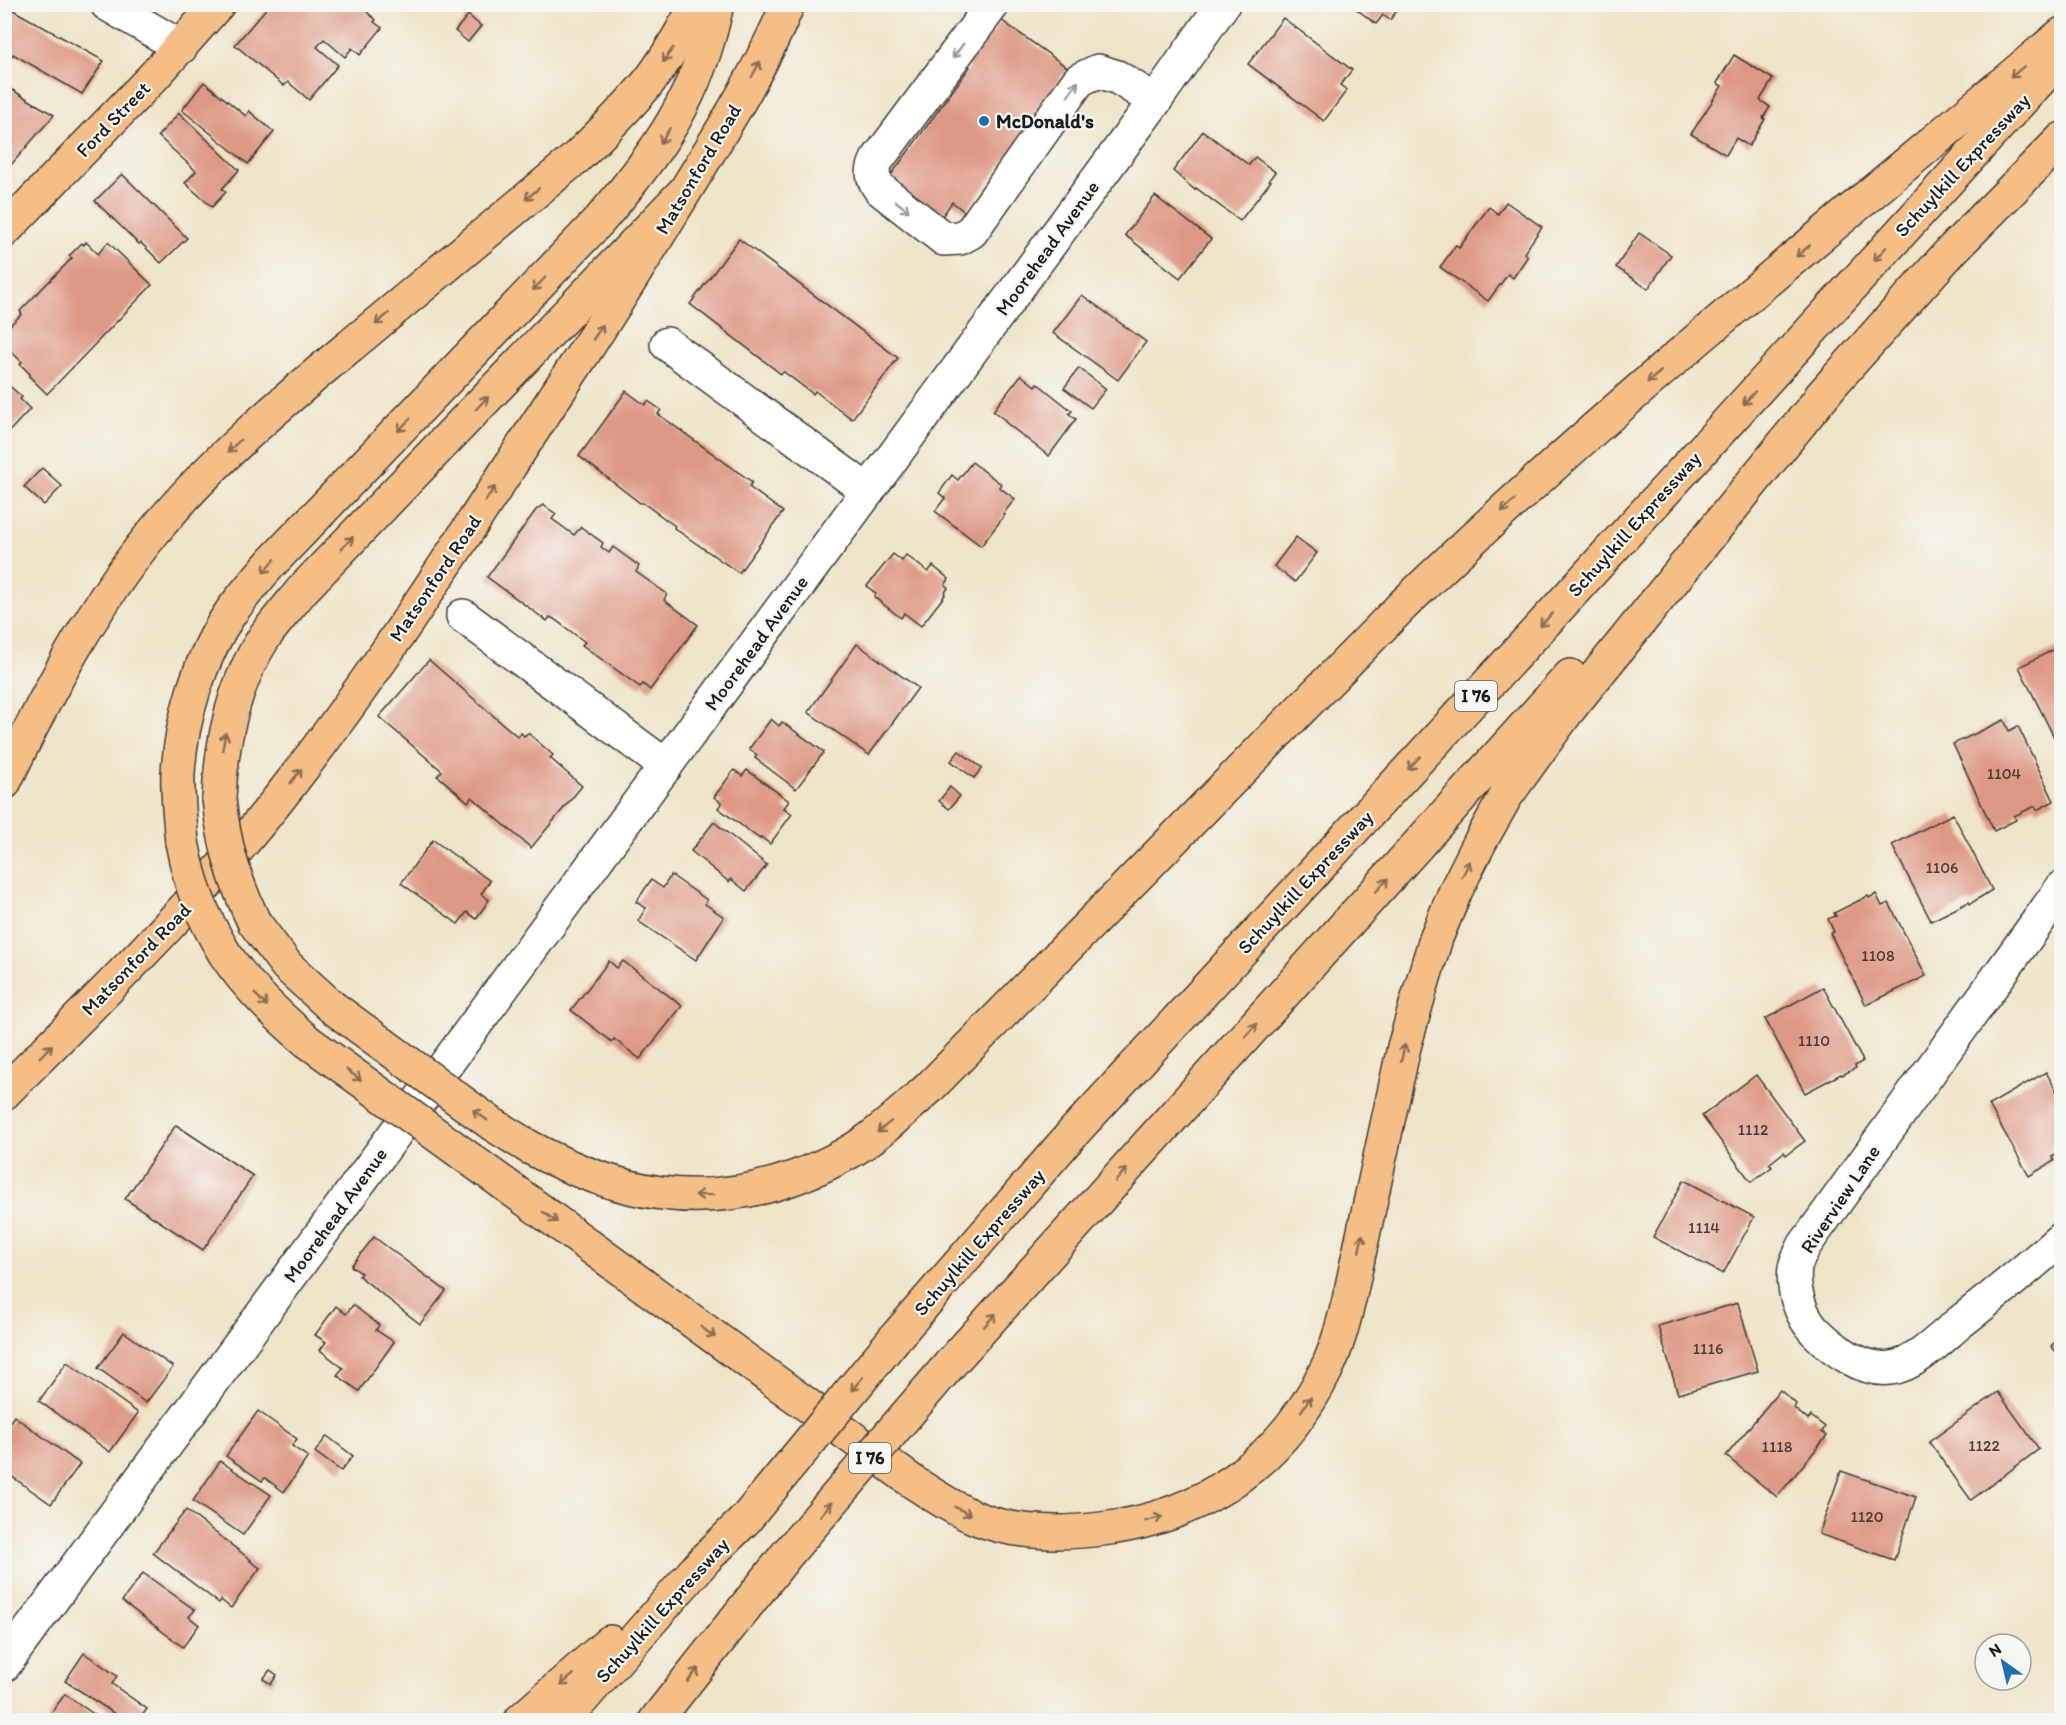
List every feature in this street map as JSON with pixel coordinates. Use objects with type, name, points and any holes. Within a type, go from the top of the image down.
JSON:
[{"type":"main road","name":"Ford Street","points":[[10,217],[181,47],[218,4]]},
{"type":"main road","points":[[4,783],[77,641],[111,589],[152,534],[196,483],[244,436],[296,391],[576,158],[648,83],[676,42],[697,4]]},
{"type":"main road","points":[[717,4],[710,38],[682,108],[630,185],[591,230],[272,562],[230,614],[200,673],[188,707],[178,774],[182,842],[196,901],[225,954],[259,998],[307,1041],[913,1482],[977,1518],[1008,1528],[1086,1531],[1124,1526],[1164,1516],[1201,1501],[1233,1481],[1265,1456],[1289,1429],[1310,1401],[1327,1368],[1340,1335],[1404,1047],[1436,938],[1456,890],[1480,842],[1506,796],[1566,713],[1836,379]]},
{"type":"main road","name":"Matsonford Road","points":[[4,1093],[157,939],[210,881],[320,745],[377,665],[607,319],[742,96],[788,4]]},
{"type":"main road","points":[[684,192],[303,589],[272,628],[251,661],[228,718],[220,769],[219,799],[229,862],[254,922],[287,966],[332,1007],[492,1124],[562,1164],[597,1178],[657,1192],[705,1196],[741,1192],[775,1184],[809,1172],[842,1156],[871,1138],[928,1089],[1404,604],[1475,535],[1625,401],[2061,34]]},
{"type":"main road","name":"Schuylkill Expressway","points":[[564,1720],[706,1558],[745,1520],[894,1339],[1072,1134],[1537,631],[2061,56]]},
{"type":"main road","name":"I 76","points":[[661,1715],[788,1553],[951,1363],[1952,250],[2061,139]]},
{"type":"main road","points":[[521,1720],[706,1558]]},
{"type":"street","points":[[107,4],[181,47]]},
{"type":"street","points":[[993,4],[877,160],[872,171],[874,180],[880,189],[944,239],[960,238],[971,232],[1079,80],[1098,71],[1117,77],[1155,101]]},
{"type":"street","name":"Moorehead Avenue","points":[[4,1665],[1155,101],[1223,4]]},
{"type":"street","points":[[667,344],[868,491]]},
{"type":"street","points":[[463,616],[666,766]]},
{"type":"street","name":"Riverview Lane","points":[[2061,888],[1804,1246],[1795,1267],[1797,1302],[1809,1324],[1830,1345],[1853,1359],[1873,1367],[1892,1368],[1917,1358],[2020,1275],[2061,1238]]},
{"type":"building","points":[[270,4],[358,4],[382,28],[360,55],[352,48],[345,57],[324,39],[317,47],[338,65],[309,100],[288,82],[284,86],[235,45]]},
{"type":"building","points":[[398,4],[412,4],[407,11]]},
{"type":"building","points":[[1350,4],[1402,4],[1390,20],[1383,15],[1376,24]]},
{"type":"building","points":[[4,5],[104,61],[82,94],[13,54],[4,70]]},
{"type":"building","points":[[468,15],[481,26],[468,42],[455,31]]},
{"type":"building","points":[[1283,18],[1352,70],[1340,85],[1347,90],[1324,121],[1248,64]]},
{"type":"building","points":[[1001,20],[1068,68],[1048,95],[1056,100],[998,168],[965,212],[952,202],[941,218],[888,179],[970,67],[960,60],[971,44],[980,50]]},
{"type":"building","points":[[1734,55],[1773,79],[1760,100],[1770,107],[1749,146],[1736,138],[1726,155],[1691,134],[1722,86],[1717,83]]},
{"type":"building","points":[[204,82],[246,116],[249,111],[274,132],[248,164],[182,110]]},
{"type":"building","points":[[4,85],[54,115],[4,173]]},
{"type":"building","points":[[179,113],[239,170],[222,189],[226,192],[212,207],[185,183],[196,171],[158,136]]},
{"type":"building","points":[[1203,131],[1249,165],[1255,157],[1275,172],[1269,180],[1271,181],[1240,221],[1196,188],[1195,190],[1173,171]]},
{"type":"building","points":[[122,174],[187,238],[161,263],[95,201]]},
{"type":"building","points":[[1155,196],[1211,239],[1180,278],[1125,235]]},
{"type":"building","points":[[1506,202],[1542,227],[1524,253],[1528,256],[1513,278],[1508,274],[1488,301],[1440,267],[1456,245],[1459,248],[1489,207],[1498,214]]},
{"type":"building","points":[[1639,233],[1671,255],[1648,289],[1616,267]]},
{"type":"building","points":[[739,239],[898,358],[852,419],[815,391],[813,394],[784,372],[781,374],[690,304]]},
{"type":"building","points":[[86,242],[98,254],[108,242],[152,285],[47,394],[29,376],[30,374],[20,364],[22,362],[4,345],[4,331],[22,314],[20,311],[72,258],[69,256]]},
{"type":"building","points":[[1082,295],[1146,342],[1118,380],[1053,333]]},
{"type":"building","points":[[1079,368],[1106,389],[1091,408],[1064,388]]},
{"type":"building","points":[[1021,375],[1035,386],[1037,383],[1072,411],[1069,414],[1076,419],[1049,456],[993,411]]},
{"type":"building","points":[[4,381],[22,397],[20,399],[30,409],[4,437]]},
{"type":"building","points":[[626,391],[645,405],[648,401],[661,410],[658,414],[752,482],[749,487],[783,512],[739,573],[674,528],[675,526],[640,503],[579,456]]},
{"type":"building","points":[[972,462],[1001,484],[999,487],[1015,499],[981,546],[935,511],[945,498],[939,493],[952,475],[958,480]]},
{"type":"building","points":[[42,468],[62,486],[44,505],[24,487]]},
{"type":"building","points":[[543,505],[556,514],[552,519],[574,535],[581,527],[603,543],[601,547],[609,553],[613,547],[639,566],[636,572],[667,594],[664,600],[698,625],[650,690],[643,684],[640,687],[582,645],[585,642],[554,619],[550,617],[547,621],[487,577],[536,510]]},
{"type":"building","points":[[1296,537],[1317,553],[1295,582],[1274,566]]},
{"type":"building","points":[[893,554],[902,561],[906,555],[928,572],[933,566],[949,579],[945,585],[948,588],[945,595],[921,626],[904,613],[901,618],[874,597],[876,594],[867,586]]},
{"type":"building","points":[[857,644],[918,688],[869,755],[808,712]]},
{"type":"building","points":[[2061,646],[2061,746],[2059,747],[2019,667]]},
{"type":"building","points":[[429,660],[518,737],[521,733],[524,736],[528,733],[553,755],[550,758],[582,786],[531,848],[472,797],[468,802],[437,776],[442,771],[379,717]]},
{"type":"building","points":[[771,719],[779,726],[782,722],[824,752],[796,789],[755,758],[757,755],[749,749]]},
{"type":"building","points":[[2004,720],[2009,731],[2018,726],[2054,801],[2037,810],[2035,806],[2014,816],[2016,820],[1994,831],[1953,744]]},
{"type":"building","points":[[959,751],[982,768],[974,778],[951,761]]},
{"type":"building","points":[[734,770],[742,776],[747,770],[789,801],[784,808],[792,814],[770,844],[718,808],[722,803],[714,797]]},
{"type":"building","points":[[950,787],[960,796],[949,809],[939,801]]},
{"type":"building","points":[[1953,814],[1992,890],[1970,904],[1969,902],[1931,921],[1892,845]]},
{"type":"building","points":[[714,822],[767,865],[746,891],[731,879],[729,882],[691,851]]},
{"type":"building","points":[[433,840],[490,881],[481,894],[489,900],[476,919],[467,912],[458,924],[401,883]]},
{"type":"building","points":[[671,875],[707,900],[705,904],[724,917],[696,960],[638,921],[646,908],[636,902],[651,880],[663,888]]},
{"type":"building","points":[[1876,894],[1882,906],[1889,903],[1926,976],[1866,1005],[1830,933],[1834,932],[1828,919],[1836,916],[1834,913]]},
{"type":"building","points":[[609,961],[617,968],[623,961],[682,1006],[640,1059],[614,1039],[612,1042],[571,1010]]},
{"type":"building","points":[[1823,987],[1863,1061],[1855,1066],[1856,1068],[1805,1093],[1765,1019]]},
{"type":"building","points":[[2046,1072],[2061,1099],[2061,1152],[2052,1157],[2054,1161],[2029,1176],[1989,1105]]},
{"type":"building","points":[[1756,1075],[1805,1141],[1786,1155],[1784,1152],[1769,1164],[1772,1167],[1751,1182],[1702,1116]]},
{"type":"building","points":[[176,1125],[253,1176],[203,1250],[125,1199]]},
{"type":"building","points":[[1684,1180],[1754,1217],[1723,1274],[1653,1237]]},
{"type":"building","points":[[374,1237],[446,1291],[420,1324],[359,1276],[361,1273],[351,1266]]},
{"type":"building","points":[[1738,1303],[1758,1371],[1678,1394],[1658,1326]]},
{"type":"building","points":[[353,1305],[379,1325],[376,1330],[394,1342],[359,1391],[337,1375],[343,1368],[320,1350],[326,1342],[315,1335],[336,1306],[346,1314]]},
{"type":"building","points":[[124,1332],[173,1367],[146,1403],[98,1368]]},
{"type":"building","points":[[2061,1337],[2061,1358],[2051,1346]]},
{"type":"building","points":[[67,1362],[138,1413],[110,1452],[39,1401]]},
{"type":"building","points":[[1780,1390],[1796,1404],[1794,1408],[1808,1420],[1811,1416],[1825,1427],[1822,1432],[1827,1436],[1777,1497],[1726,1456]]},
{"type":"building","points":[[1998,1392],[2039,1449],[1971,1500],[1929,1442]]},
{"type":"building","points":[[258,1411],[297,1439],[292,1446],[308,1457],[284,1492],[265,1478],[262,1481],[226,1456]]},
{"type":"building","points":[[14,1416],[80,1464],[51,1504],[4,1471],[4,1430]]},
{"type":"building","points":[[327,1436],[353,1456],[341,1471],[315,1452]]},
{"type":"building","points":[[220,1461],[271,1495],[243,1535],[193,1501]]},
{"type":"building","points":[[1841,1471],[1916,1497],[1894,1560],[1819,1534]]},
{"type":"building","points":[[186,1510],[260,1568],[231,1608],[221,1600],[219,1603],[153,1553]]},
{"type":"building","points":[[143,1573],[195,1610],[189,1617],[199,1625],[183,1647],[122,1601]]},
{"type":"building","points":[[84,1653],[117,1676],[112,1684],[147,1709],[139,1720],[124,1720],[65,1681]]},
{"type":"building","points":[[270,1670],[277,1675],[271,1684],[263,1679]]},
{"type":"building","points":[[65,1694],[102,1720],[46,1720]]},
{"type":"place","name":"McDonald's","points":[[984,121]]}]
